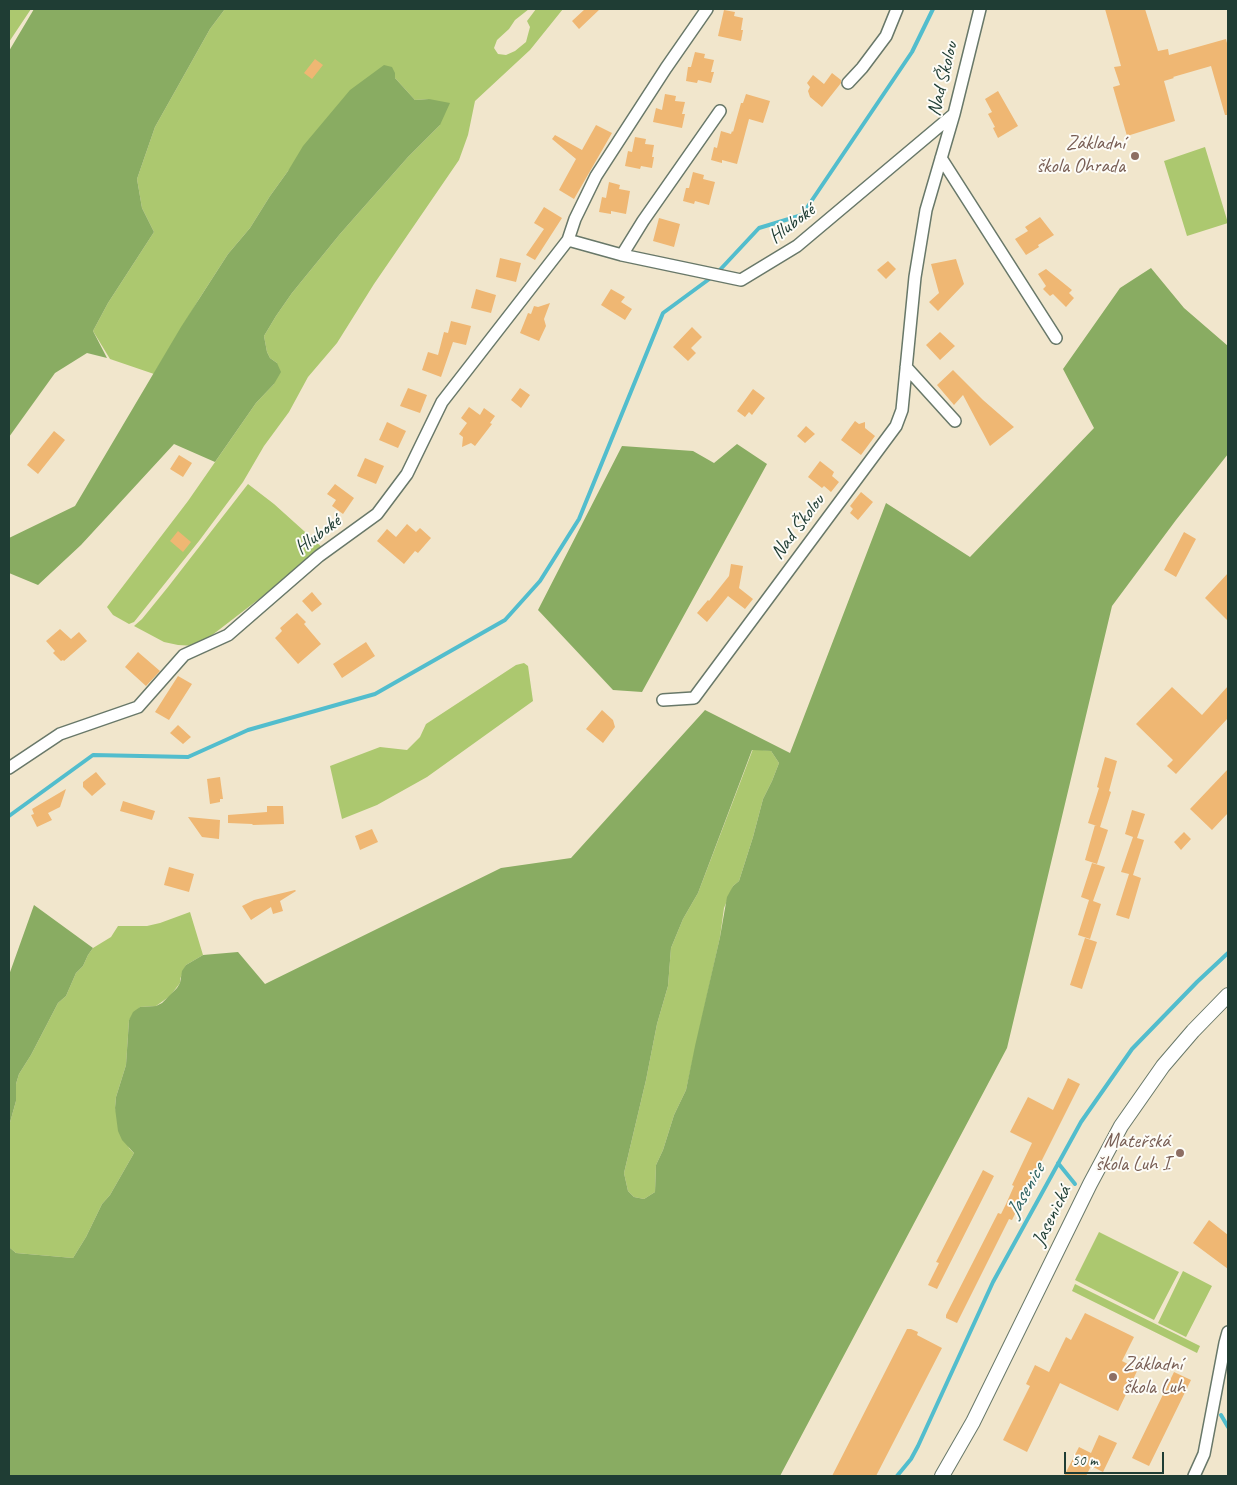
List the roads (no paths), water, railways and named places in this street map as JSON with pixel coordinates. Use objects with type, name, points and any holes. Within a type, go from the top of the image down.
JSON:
[{"type":"street","name":"Hluboké","points":[[9,768],[60,734],[138,708],[184,656],[228,635],[319,556],[377,514],[407,474],[442,402],[568,240],[596,176],[707,9]]},
{"type":"street","points":[[848,83],[886,36],[897,9]]},
{"type":"street","name":"Nad Školou","points":[[663,700],[694,698],[896,426],[902,410],[915,276],[926,210],[954,114],[980,9]]},
{"type":"street","points":[[622,255],[720,111]]},
{"type":"street","name":"Hluboké","points":[[568,240],[622,255],[741,280],[797,246],[954,114]]},
{"type":"street","points":[[941,158],[1056,338]]},
{"type":"street","points":[[906,367],[955,421]]},
{"type":"street","name":"Jasenická","points":[[942,1476],[973,1422],[1085,1193],[1118,1130],[1162,1066],[1193,1030],[1228,995]]},
{"type":"street","points":[[1194,1476],[1204,1454],[1228,1332]]},
{"type":"waterway","points":[[717,273],[759,228],[802,215],[912,52],[933,9]]},
{"type":"waterway","points":[[9,816],[93,755],[188,757],[248,730],[375,694],[505,620],[540,581],[579,519],[663,313],[712,277]]},
{"type":"waterway","name":"Jasenice","points":[[897,1476],[911,1459],[918,1446],[993,1282],[1081,1122],[1132,1049],[1228,953]]},
{"type":"waterway","points":[[1058,1163],[1075,1184]]},
{"type":"waterway","points":[[1221,1415],[1228,1427]]},
{"type":"place","name":"Základní škola Ohrada","points":[[1135,156]]},
{"type":"place","name":"Mateřská škola Luh I","points":[[1180,1153]]},
{"type":"place","name":"Základní škola Luh","points":[[1113,1377]]}]
